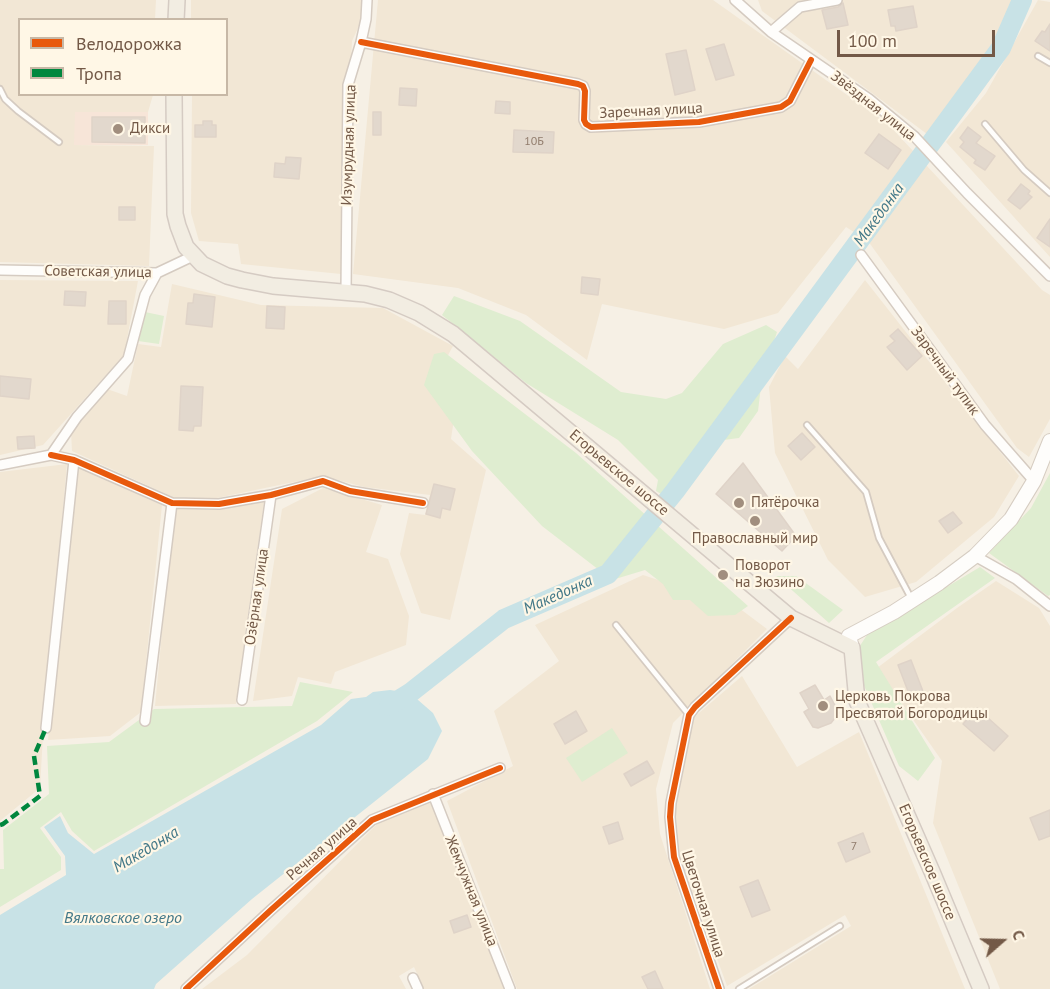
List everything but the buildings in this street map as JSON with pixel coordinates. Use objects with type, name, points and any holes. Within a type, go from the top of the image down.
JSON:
[{"type":"main road","points":[[176,18],[177,0]]},
{"type":"main road","points":[[174,96],[176,214],[182,237],[193,256]]},
{"type":"main road","name":"Егорьевское шоссе","points":[[193,256],[212,270],[242,280],[273,286],[346,291],[376,296],[404,305],[453,334],[791,618],[852,648],[857,701],[981,989]]},
{"type":"main road","points":[[852,648],[849,636],[913,601],[975,556],[1011,519],[1035,481],[1050,441]]},
{"type":"street","name":"Изумрудная улица","points":[[346,291],[348,85],[361,42],[367,0]]},
{"type":"street","name":"Звёздная улица","points":[[735,0],[771,32],[868,99],[915,137],[967,194],[1050,276]]},
{"type":"street","points":[[771,32],[800,7],[837,0]]},
{"type":"street","name":"Заречная улица","points":[[361,42],[578,84],[583,86],[585,91],[584,120],[591,127],[699,122],[781,107],[789,101],[811,60]]},
{"type":"street","name":"Заречный тупик","points":[[861,255],[985,425],[1035,481]]},
{"type":"street","name":"Советская улица","points":[[0,270],[157,273],[193,256]]},
{"type":"street","points":[[51,455],[77,417],[128,359],[144,295],[157,273]]},
{"type":"street","points":[[0,465],[51,455],[74,460],[172,503],[219,504],[272,495],[323,481],[350,491],[423,503]]},
{"type":"street","points":[[46,728],[74,460]]},
{"type":"street","name":"Озёрная улица","points":[[242,700],[272,495]]},
{"type":"street","points":[[146,721],[172,503]]},
{"type":"street","points":[[975,556],[1016,579],[1050,606]]},
{"type":"street","points":[[689,715],[694,707],[791,618]]},
{"type":"street","name":"Цветочная улица","points":[[689,715],[671,803],[672,845],[686,896],[719,989]]},
{"type":"street","name":"Речная улица","points":[[186,989],[372,820],[500,768]]},
{"type":"street","name":"Жемчужная улица","points":[[433,794],[510,989]]},
{"type":"street","points":[[413,978],[418,989]]},
{"type":"lane","points":[[1038,56],[1050,63]]},
{"type":"lane","points":[[0,89],[5,99],[18,111],[60,142]]},
{"type":"lane","points":[[985,124],[1024,170],[1050,193]]},
{"type":"lane","points":[[807,425],[866,492],[879,538],[913,601]]},
{"type":"lane","points":[[616,625],[689,715]]},
{"type":"lane","points":[[739,989],[840,926]]},
{"type":"shaded area","points":[[0,0],[156,0],[155,18],[18,18],[18,96],[153,96],[148,112],[75,112],[75,145],[154,146],[149,266],[0,262]]},
{"type":"shaded area","points":[[191,0],[371,0],[352,41],[341,274],[241,264],[238,244],[199,241],[191,213],[192,96],[228,96],[228,18],[191,18]]},
{"type":"shaded area","points":[[378,0],[713,0],[888,124],[1042,290],[1050,295],[1050,419],[1029,457],[1017,448],[868,241],[846,227],[778,313],[724,329],[602,304],[587,360],[526,315],[458,288],[353,274]]},
{"type":"shaded area","points":[[758,0],[1017,0],[1005,31],[931,137],[762,11]]},
{"type":"shaded area","points":[[1038,0],[1050,2],[1050,257],[946,142],[986,93]]},
{"type":"shaded area","points":[[75,112],[148,112],[148,145],[74,145]]},
{"type":"shaded area","points":[[0,280],[138,281],[124,355],[43,445],[0,455]]},
{"type":"shaded area","points":[[865,280],[1019,476],[994,517],[916,582],[865,597],[828,560],[775,453],[769,387],[785,356],[798,369]]},
{"type":"shaded area","points":[[172,284],[261,305],[383,308],[453,346],[429,390],[454,419],[451,439],[486,470],[450,620],[421,613],[400,554],[409,513],[425,515],[430,495],[364,487],[323,476],[212,499],[175,498],[72,451],[71,432],[107,389],[127,396],[138,344],[161,347]]},
{"type":"shaded area","points":[[67,464],[44,717],[40,788],[0,821],[0,472]]},
{"type":"shaded area","points":[[78,467],[162,505],[141,712],[110,736],[48,740]]},
{"type":"shaded area","points":[[323,488],[382,505],[366,552],[388,559],[409,616],[406,645],[335,672],[331,684],[298,677],[292,696],[253,701],[282,509]]},
{"type":"shaded area","points":[[264,502],[236,704],[155,706],[174,507],[216,510]]},
{"type":"shaded area","points":[[643,575],[735,605],[767,629],[673,723],[656,789],[660,834],[710,989],[517,989],[447,801],[513,766],[494,711],[559,661],[535,625]]},
{"type":"shaded area","points":[[996,581],[1039,608],[1050,626],[1050,989],[1000,989],[933,823],[942,761],[877,668]]},
{"type":"shaded area","points":[[742,676],[797,767],[859,732],[965,989],[749,989],[851,926],[845,915],[727,986],[680,857],[675,807],[692,719]]},
{"type":"shaded area","points":[[432,801],[505,989],[424,989],[414,967],[399,976],[406,989],[202,989],[247,955],[378,823]]},
{"type":"green space","points":[[454,296],[520,321],[621,392],[666,399],[682,393],[723,344],[766,325],[777,332],[762,378],[758,411],[739,438],[700,443],[663,495],[656,491],[658,480],[618,440],[526,383],[442,315]]},
{"type":"green space","points":[[145,312],[164,316],[159,344],[138,341]]},
{"type":"green space","points":[[444,352],[576,453],[748,606],[735,615],[708,616],[690,600],[673,600],[663,584],[645,570],[612,580],[542,526],[472,451],[424,385],[434,354]]},
{"type":"green space","points":[[1050,473],[1050,595],[1048,596],[989,553],[1031,508]]},
{"type":"green space","points":[[980,567],[995,578],[876,662],[935,758],[918,781],[899,766],[852,658],[867,635]]},
{"type":"green space","points":[[776,576],[796,576],[843,610],[829,623]]},
{"type":"green space","points":[[300,682],[353,692],[317,721],[94,851],[72,831],[61,812],[40,828],[61,857],[61,870],[0,907],[0,869],[4,869],[3,830],[49,794],[47,746],[109,742],[154,709],[292,706]]},
{"type":"green space","points":[[612,728],[628,753],[582,782],[566,758]]},
{"type":"water","name":"Вялковское озеро","points":[[390,690],[410,693],[433,713],[442,731],[428,759],[252,899],[156,984],[154,989],[0,989],[0,915],[66,875],[65,856],[44,827],[60,816],[68,833],[94,854],[321,725],[351,699],[366,697],[373,692]]},
{"type":"waterway","name":"Македонка","points":[[389,706],[410,693],[504,619],[608,574],[675,491],[1001,48],[1022,0]]},
{"type":"marked path","points":[[0,825],[40,796],[34,756],[46,728]]},
{"type":"cycle path","points":[[361,42],[578,84],[583,86],[585,91],[584,120],[591,127],[699,122],[781,107],[790,101],[811,60]]},
{"type":"cycle path","points":[[51,455],[74,460],[172,503],[219,504],[271,495],[323,481],[350,491],[423,503]]},
{"type":"cycle path","points":[[719,989],[674,857],[671,803],[689,715],[791,618]]},
{"type":"cycle path","points":[[186,989],[372,820],[500,768]]},
{"type":"place","name":"Дикси","points":[[118,129]]},
{"type":"place","name":"Пятёрочка","points":[[739,503]]},
{"type":"place","name":"Православный мир","points":[[755,521]]},
{"type":"place","name":"Поворот на Зюзино","points":[[723,575]]},
{"type":"place","name":"Церковь Покрова Пресвятой Богородицы","points":[[823,706]]}]
